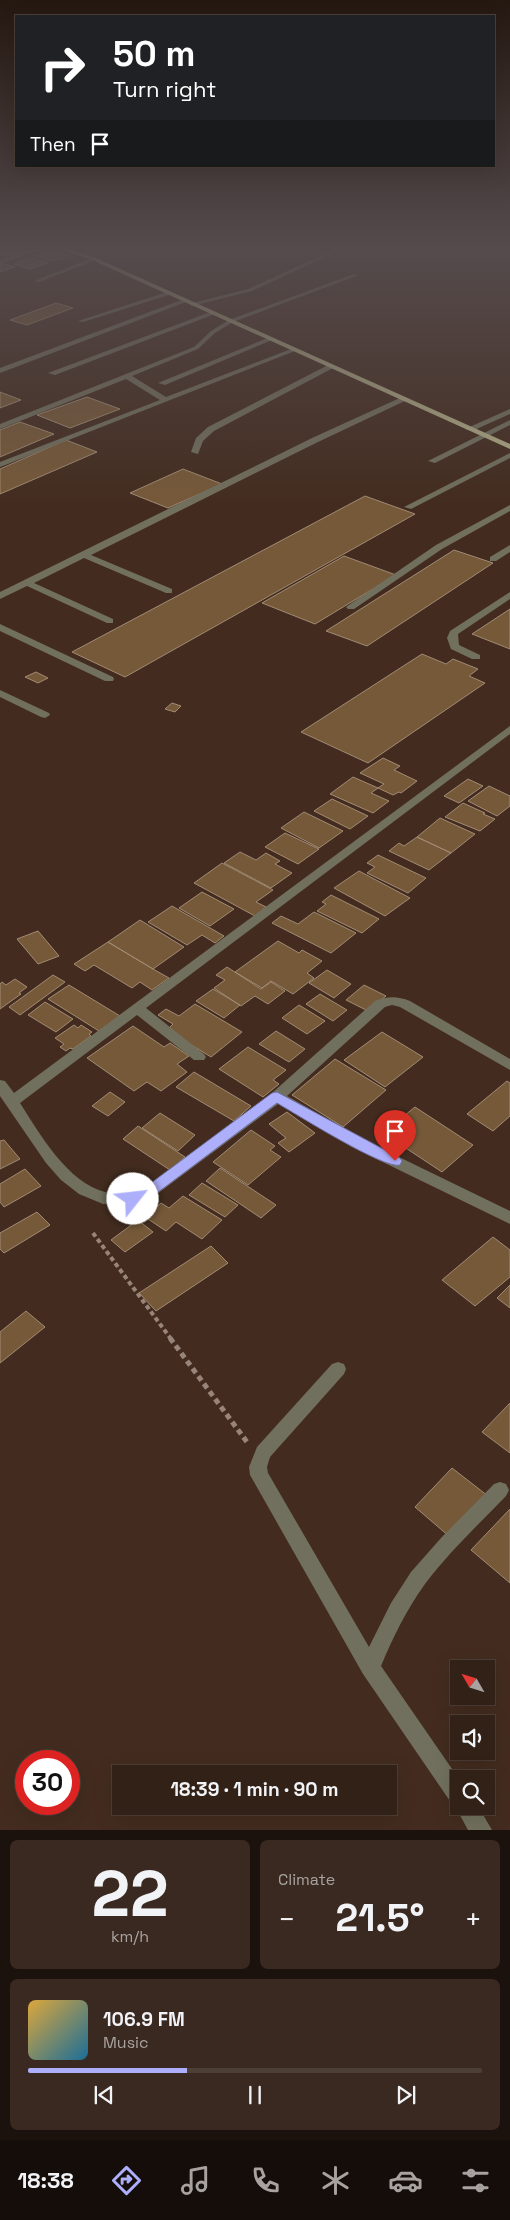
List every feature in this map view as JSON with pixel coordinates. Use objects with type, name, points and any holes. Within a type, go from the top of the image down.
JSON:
[{"type":"main road","points":[[260,334],[510,447]]},
{"type":"street","points":[[0,371],[95,334]]},
{"type":"street","points":[[52,373],[157,334]]},
{"type":"street","points":[[0,427],[196,348],[210,334]]},
{"type":"street","points":[[162,383],[270,339]]},
{"type":"street","points":[[0,465],[164,399],[293,350]]},
{"type":"street","points":[[195,452],[200,440],[211,429],[331,367]]},
{"type":"street","points":[[126,376],[164,399]]},
{"type":"street","points":[[0,596],[322,437],[405,399]]},
{"type":"street","points":[[469,429],[510,411]]},
{"type":"street","points":[[432,461],[510,422]]},
{"type":"street","points":[[408,507],[510,455]]},
{"type":"street","points":[[351,607],[434,551],[510,508]]},
{"type":"street","points":[[492,559],[510,548]]},
{"type":"street","points":[[84,555],[169,590]]},
{"type":"street","points":[[27,583],[110,621]]},
{"type":"street","points":[[476,657],[455,647],[452,638],[453,633],[510,595]]},
{"type":"street","points":[[0,628],[109,679]]},
{"type":"street","points":[[0,693],[45,715]]},
{"type":"street","points":[[12,1102],[138,1010],[510,729]]},
{"type":"street","points":[[0,1085],[47,1155],[63,1174],[81,1188],[100,1197],[117,1200],[133,1199],[148,1193],[277,1097],[380,1004],[390,1000],[405,1004],[510,1065]]},
{"type":"street","points":[[138,1010],[199,1057]]},
{"type":"street","points":[[277,1097],[360,1144],[508,1213]]},
{"type":"street","points":[[338,1369],[259,1459],[259,1475],[370,1667],[450,1784]]},
{"type":"street","points":[[370,1667],[389,1626],[418,1579],[451,1540],[500,1490]]},
{"type":"street","points":[[471,1815],[481,1830]]},
{"type":"path","points":[[93,1233],[259,1459]]},
{"type":"building","points":[[0,392],[21,400],[0,408]]},
{"type":"building","points":[[87,397],[120,409],[70,428],[37,415]]},
{"type":"building","points":[[20,422],[54,434],[0,457],[0,430]]},
{"type":"building","points":[[66,440],[97,452],[0,494],[0,469]]},
{"type":"building","points":[[183,469],[222,484],[168,508],[130,493]]},
{"type":"building","points":[[365,496],[415,514],[125,677],[72,652]]},
{"type":"building","points":[[454,550],[493,563],[367,646],[326,631]]},
{"type":"building","points":[[344,556],[396,575],[315,624],[262,603]]},
{"type":"building","points":[[510,609],[510,649],[472,634]]},
{"type":"building","points":[[422,654],[446,664],[453,659],[478,669],[469,676],[485,683],[368,763],[301,732]]},
{"type":"building","points":[[36,672],[48,678],[38,683],[25,677]]},
{"type":"building","points":[[172,703],[181,706],[175,712],[165,709]]},
{"type":"building","points":[[383,758],[400,766],[394,770],[417,781],[401,793],[393,795],[378,788],[384,784],[360,773]]},
{"type":"building","points":[[353,777],[378,788],[371,793],[389,801],[373,813],[330,794]]},
{"type":"building","points":[[468,779],[483,786],[459,803],[444,796]]},
{"type":"building","points":[[489,786],[510,796],[510,806],[497,816],[468,801]]},
{"type":"building","points":[[332,799],[368,816],[350,829],[314,811]]},
{"type":"building","points":[[463,803],[495,819],[480,831],[445,817]]},
{"type":"building","points":[[304,812],[343,831],[319,848],[281,828]]},
{"type":"building","points":[[440,818],[475,834],[451,853],[417,837]]},
{"type":"building","points":[[285,833],[319,849],[298,864],[265,847]]},
{"type":"building","points":[[417,837],[451,853],[429,870],[389,851],[399,843],[404,846]]},
{"type":"building","points":[[240,852],[256,860],[266,853],[280,861],[275,864],[292,873],[271,888],[224,863]]},
{"type":"building","points":[[378,855],[426,878],[408,893],[367,873],[375,867],[367,863]]},
{"type":"building","points":[[222,863],[273,890],[256,902],[266,907],[255,916],[194,883]]},
{"type":"building","points":[[359,871],[410,898],[385,916],[334,888]]},
{"type":"building","points":[[202,892],[234,909],[210,926],[179,908]]},
{"type":"building","points":[[331,895],[379,919],[362,933],[317,911],[326,904],[322,902]]},
{"type":"building","points":[[172,906],[224,936],[215,943],[202,935],[187,945],[148,922]]},
{"type":"building","points":[[314,912],[356,933],[331,953],[272,923],[281,916],[298,924]]},
{"type":"building","points":[[140,920],[184,947],[153,969],[108,942]]},
{"type":"building","points":[[38,931],[59,956],[38,964],[17,939]]},
{"type":"building","points":[[278,941],[299,953],[302,950],[322,961],[307,973],[314,978],[293,994],[271,981],[262,988],[235,972]]},
{"type":"building","points":[[108,942],[169,978],[152,990],[140,982],[132,988],[94,965],[85,971],[74,964]]},
{"type":"building","points":[[227,967],[261,989],[271,982],[285,991],[268,1004],[255,996],[241,1006],[214,988],[225,980],[216,975]]},
{"type":"building","points":[[327,970],[351,984],[334,998],[309,983]]},
{"type":"building","points":[[53,975],[65,982],[20,1015],[9,1007]]},
{"type":"building","points":[[15,979],[27,987],[19,993],[21,994],[0,1009],[0,984],[2,982],[6,985]]},
{"type":"building","points":[[69,985],[120,1016],[99,1031],[48,999]]},
{"type":"building","points":[[364,985],[386,996],[368,1011],[346,1000]]},
{"type":"building","points":[[213,989],[240,1005],[224,1018],[196,1001]]},
{"type":"building","points":[[320,994],[347,1010],[333,1021],[306,1004]]},
{"type":"building","points":[[45,1002],[73,1019],[56,1032],[28,1015]]},
{"type":"building","points":[[195,1004],[242,1032],[211,1057],[167,1030],[173,1024],[158,1015],[166,1009],[179,1016]]},
{"type":"building","points":[[299,1005],[325,1021],[307,1034],[282,1018]]},
{"type":"building","points":[[74,1025],[78,1028],[81,1025],[92,1032],[89,1034],[91,1036],[73,1049],[70,1048],[66,1051],[60,1047],[64,1044],[55,1038]]},
{"type":"building","points":[[133,1026],[164,1047],[170,1043],[189,1056],[177,1064],[187,1072],[161,1091],[147,1082],[134,1091],[87,1058]]},
{"type":"building","points":[[276,1031],[305,1049],[289,1062],[259,1044]]},
{"type":"building","points":[[382,1032],[423,1057],[385,1087],[344,1060]]},
{"type":"building","points":[[248,1047],[286,1070],[273,1080],[279,1084],[263,1097],[219,1069]]},
{"type":"building","points":[[335,1059],[386,1090],[343,1127],[292,1095]]},
{"type":"building","points":[[194,1072],[251,1106],[234,1121],[176,1087]]},
{"type":"building","points":[[507,1081],[510,1083],[510,1116],[493,1131],[467,1114]]},
{"type":"building","points":[[110,1092],[125,1102],[108,1116],[92,1106]]},
{"type":"building","points":[[415,1107],[473,1145],[442,1172],[383,1133]]},
{"type":"building","points":[[287,1112],[315,1133],[289,1152],[278,1143],[286,1138],[269,1124]]},
{"type":"building","points":[[160,1113],[195,1135],[178,1151],[142,1128]]},
{"type":"building","points":[[138,1126],[185,1157],[170,1170],[123,1139]]},
{"type":"building","points":[[251,1130],[275,1146],[270,1150],[281,1157],[248,1185],[213,1162]]},
{"type":"building","points":[[4,1140],[20,1159],[0,1169],[0,1141]]},
{"type":"building","points":[[220,1168],[276,1205],[261,1218],[206,1181]]},
{"type":"building","points":[[25,1169],[41,1186],[4,1207],[0,1202],[0,1184]]},
{"type":"building","points":[[202,1183],[238,1205],[225,1217],[189,1195]]},
{"type":"building","points":[[183,1196],[222,1220],[202,1239],[176,1222],[166,1231],[145,1217],[161,1203],[169,1208]]},
{"type":"building","points":[[37,1212],[50,1225],[4,1253],[0,1249],[0,1233]]},
{"type":"building","points":[[138,1220],[153,1232],[125,1252],[111,1240]]},
{"type":"building","points":[[493,1237],[510,1250],[510,1277],[475,1306],[442,1280]]},
{"type":"building","points":[[211,1246],[228,1263],[156,1311],[139,1293]]},
{"type":"building","points":[[510,1285],[510,1308],[497,1298]]},
{"type":"building","points":[[26,1311],[45,1327],[0,1363],[0,1332]]},
{"type":"building","points":[[510,1403],[510,1453],[482,1432]]},
{"type":"building","points":[[452,1468],[488,1496],[450,1537],[415,1507]]},
{"type":"building","points":[[510,1509],[510,1583],[471,1550]]},
{"type":"route","points":[[133,1199],[148,1193],[277,1097],[360,1144],[395,1161]]}]
